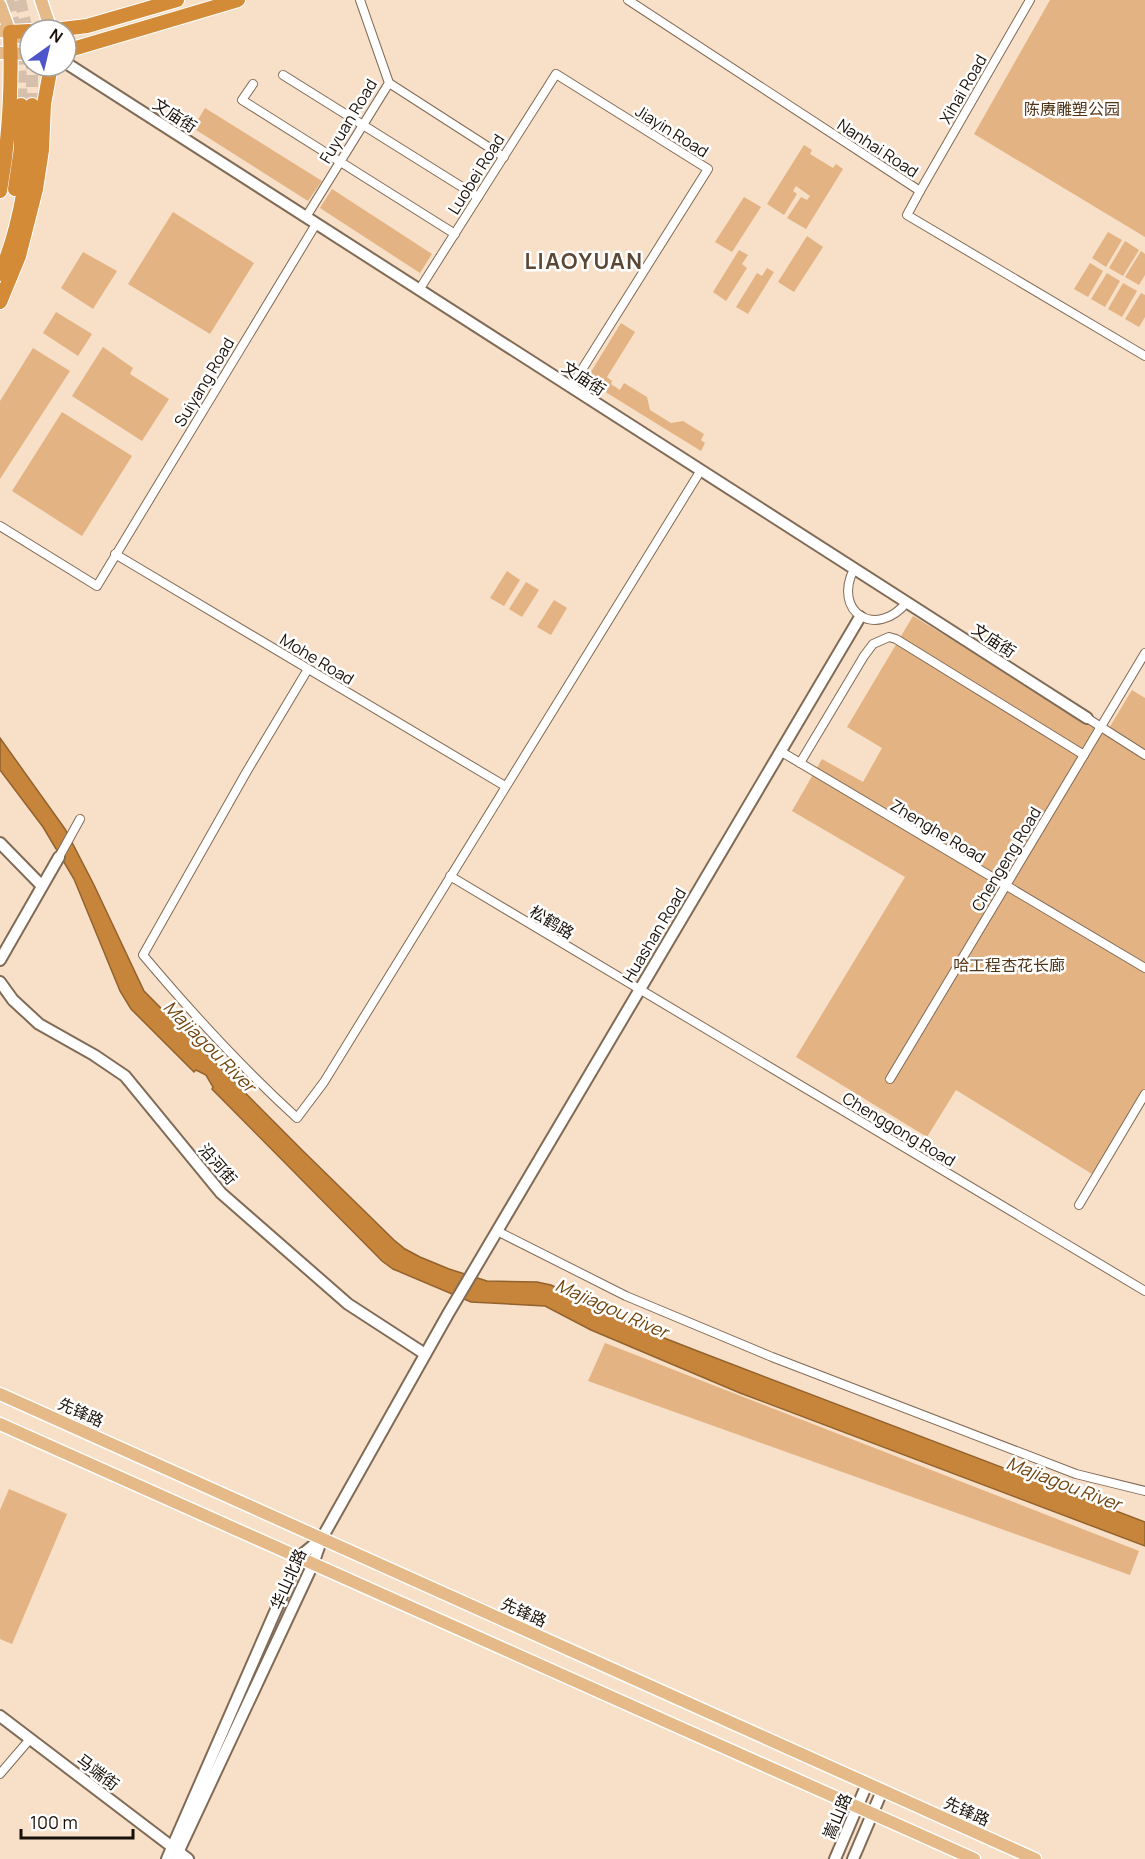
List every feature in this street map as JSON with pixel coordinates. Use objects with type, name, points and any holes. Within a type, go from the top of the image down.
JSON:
[{"type":"highway","points":[[78,27],[177,0]]},
{"type":"highway","points":[[78,47],[238,0]]},
{"type":"highway","points":[[0,191],[6,147],[5,32]]},
{"type":"highway","points":[[0,302],[19,256],[32,208],[42,150],[44,105],[49,78]]},
{"type":"highway","points":[[0,247],[16,186],[27,105],[30,152],[19,217],[0,274]]},
{"type":"main road","points":[[41,0],[48,18]]},
{"type":"main road","points":[[0,5],[5,32]]},
{"type":"main road","name":"文庙街","points":[[78,71],[1087,718]]},
{"type":"main road","name":"Huashan Road","points":[[322,1538],[448,1314],[860,617]]},
{"type":"main road","points":[[0,843],[42,886]]},
{"type":"main road","points":[[0,960],[58,857]]},
{"type":"main road","name":"沿河街","points":[[0,982],[13,1000],[39,1024],[94,1055],[125,1076],[221,1192],[348,1304],[425,1354]]},
{"type":"main road","name":"先锋路","points":[[0,1394],[1035,1859]]},
{"type":"main road","points":[[0,1424],[974,1859]]},
{"type":"main road","name":"华山北路","points":[[175,1855],[299,1557],[322,1538]]},
{"type":"main road","name":"华山北路","points":[[167,1859],[175,1855],[313,1563],[322,1538]]},
{"type":"main road","name":"马端街","points":[[0,1716],[175,1855],[188,1859]]},
{"type":"main road","name":"嵩山路","points":[[835,1859],[867,1784]]},
{"type":"main road","points":[[853,1859],[882,1791]]},
{"type":"street","name":"Fuyuan Road","points":[[306,217],[389,83],[360,0]]},
{"type":"street","name":"Nanhai Road","points":[[628,0],[920,191],[907,215],[1145,356]]},
{"type":"street","name":"Xihai Road","points":[[920,191],[1029,0]]},
{"type":"street","name":"Luobei Road","points":[[419,290],[556,74]]},
{"type":"street","name":"Jiayin Road","points":[[556,74],[708,169],[571,387]]},
{"type":"street","points":[[283,75],[478,197]]},
{"type":"street","points":[[389,83],[504,157]]},
{"type":"street","points":[[253,84],[242,100],[455,234]]},
{"type":"street","name":"Suiyang Road","points":[[0,526],[97,586],[316,224]]},
{"type":"street","points":[[308,669],[246,771],[143,955],[244,1067],[297,1118],[324,1082],[701,470]]},
{"type":"street","name":"Mohe Road","points":[[115,554],[506,786]]},
{"type":"street","points":[[854,569],[846,593],[852,607],[860,617],[877,621],[892,617],[907,602]]},
{"type":"street","points":[[800,763],[864,656],[873,644],[889,637],[896,639],[1084,755]]},
{"type":"street","name":"Chengeng Road","points":[[890,1079],[1145,653]]},
{"type":"street","points":[[1087,718],[1145,755]]},
{"type":"street","name":"Zhenghe Road","points":[[780,752],[1145,968]]},
{"type":"street","points":[[58,857],[80,819]]},
{"type":"street","name":"松鹤路","points":[[450,876],[639,990]]},
{"type":"street","name":"Chenggong Road","points":[[639,990],[1145,1291]]},
{"type":"street","points":[[1079,1205],[1145,1094]]},
{"type":"street","points":[[497,1231],[626,1296],[772,1357],[1076,1474],[1145,1491]]},
{"type":"street","points":[[0,1774],[30,1739]]},
{"type":"green space","name":"陈赓雕塑公园","points":[[1050,0],[1145,0],[1145,237],[974,134]]},
{"type":"green space","points":[[205,108],[322,181],[308,201],[193,128]]},
{"type":"green space","points":[[804,145],[812,150],[810,154],[833,168],[836,164],[843,169],[806,229],[787,218],[801,197],[807,200],[810,196],[796,186],[793,191],[797,194],[784,215],[767,204]]},
{"type":"green space","points":[[332,189],[432,254],[420,273],[320,208]]},
{"type":"green space","points":[[744,197],[761,207],[732,252],[715,242]]},
{"type":"green space","points":[[173,212],[254,263],[210,334],[128,284]]},
{"type":"green space","points":[[1108,232],[1122,240],[1106,267],[1092,258]]},
{"type":"green space","points":[[807,236],[823,247],[794,292],[778,282]]},
{"type":"green space","points":[[1125,241],[1139,250],[1123,276],[1109,268]]},
{"type":"green space","points":[[739,250],[748,255],[742,264],[747,268],[726,301],[713,292]]},
{"type":"green space","points":[[1141,251],[1145,254],[1145,275],[1139,285],[1125,277]]},
{"type":"green space","points":[[83,252],[117,271],[93,309],[61,288]]},
{"type":"green space","points":[[1090,263],[1103,271],[1088,297],[1074,289]]},
{"type":"green space","points":[[767,268],[774,272],[748,314],[736,307],[757,273],[762,276]]},
{"type":"green space","points":[[1107,273],[1120,281],[1105,307],[1091,299]]},
{"type":"green space","points":[[1123,283],[1137,291],[1122,317],[1108,309]]},
{"type":"green space","points":[[1141,293],[1145,295],[1145,317],[1139,327],[1125,319]]},
{"type":"green space","points":[[56,312],[92,334],[78,356],[43,333]]},
{"type":"green space","points":[[621,323],[635,332],[607,377],[612,381],[611,384],[620,390],[624,383],[647,397],[650,410],[671,423],[683,421],[704,434],[701,440],[705,443],[701,451],[586,380]]},
{"type":"green space","points":[[103,347],[133,368],[130,374],[169,399],[142,441],[72,396]]},
{"type":"green space","points":[[33,348],[70,371],[0,479],[0,401]]},
{"type":"green space","points":[[62,412],[132,456],[82,536],[12,491]]},
{"type":"green space","points":[[507,571],[520,580],[504,606],[490,598]]},
{"type":"green space","points":[[526,582],[539,590],[522,617],[509,609]]},
{"type":"green space","points":[[554,600],[567,608],[551,635],[537,627]]},
{"type":"green space","name":"哈工程杏花长廊","points":[[913,616],[1106,733],[1132,690],[1145,698],[1145,1088],[1092,1174],[956,1090],[927,1137],[796,1057],[905,877],[792,811],[822,759],[863,782],[882,748],[847,727]]},
{"type":"green space","points":[[605,1343],[1139,1551],[1130,1575],[588,1381]]},
{"type":"green space","points":[[9,1489],[67,1514],[12,1644],[0,1639],[0,1510]]},
{"type":"shaded area","points":[[0,738],[65,829],[144,991],[303,1151],[405,1249],[449,1269],[487,1281],[537,1282],[551,1285],[641,1329],[1145,1522],[1145,1546],[740,1393],[591,1330],[545,1306],[471,1302],[393,1269],[382,1261],[212,1089],[206,1075],[196,1070],[194,1072],[131,1009],[120,991],[74,879],[43,827],[0,770]]},
{"type":"tunnel","points":[[8,0],[19,52],[21,105]]},
{"type":"tunnel","points":[[20,0],[24,18]]},
{"type":"tunnel","points":[[32,78],[32,105]]},
{"type":"district","name":"LIAOYUAN","points":[[584,261]]},
{"type":"water label","name":"Majiagou River","points":[[210,1046]]},
{"type":"water label","name":"Majiagou River","points":[[612,1308]]},
{"type":"water label","name":"Majiagou River","points":[[1064,1483]]}]
